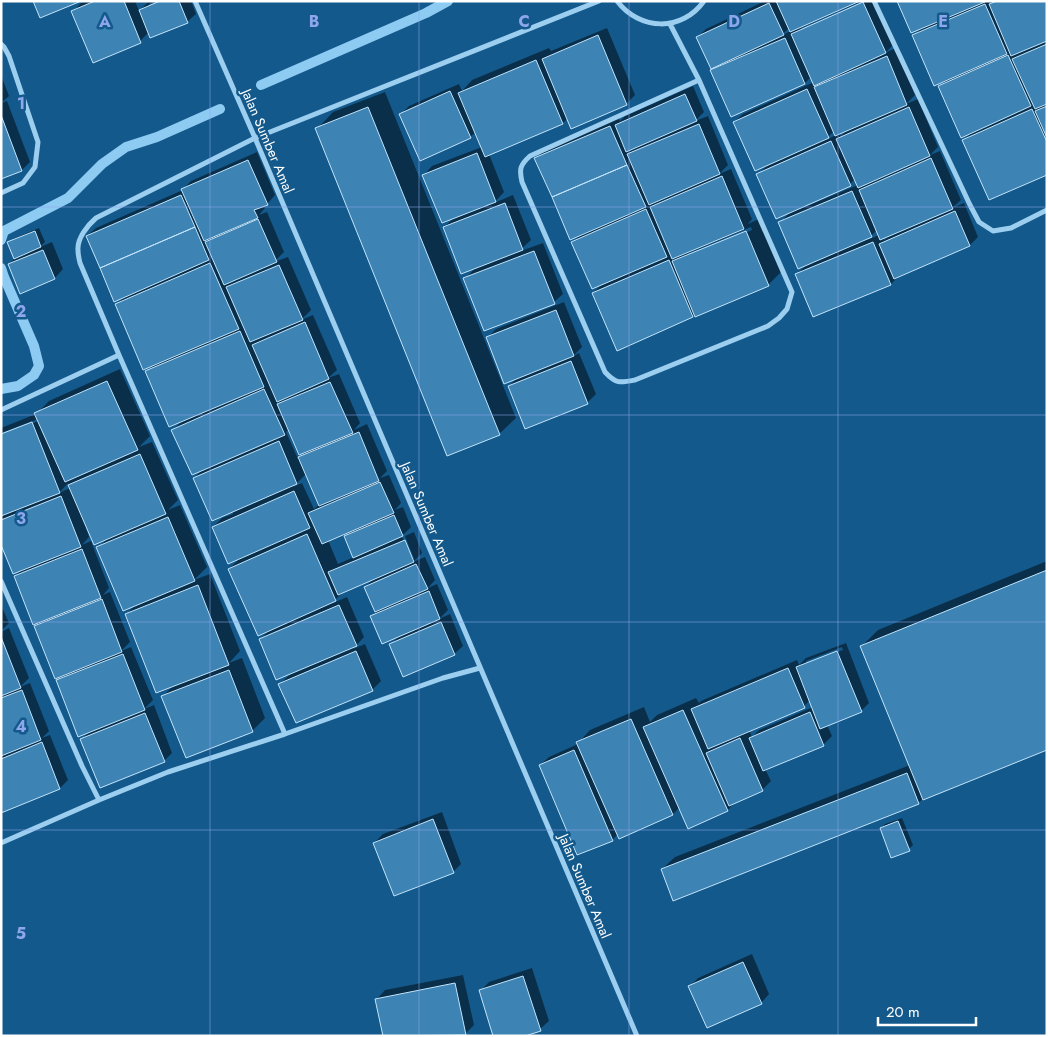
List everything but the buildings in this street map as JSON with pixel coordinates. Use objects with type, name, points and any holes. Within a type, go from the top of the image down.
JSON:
[{"type":"street","name":"Jalan Sumber Amal","points":[[195,1],[636,1036]]},
{"type":"street","points":[[284,734],[80,263],[77,249],[81,238],[87,226],[96,218],[255,138],[599,1]]},
{"type":"street","points":[[617,1],[623,9],[637,19],[653,24],[670,24],[688,17],[704,1]]},
{"type":"street","points":[[874,1],[979,222],[994,231],[1011,228],[1047,210]]},
{"type":"street","points":[[670,24],[699,80],[792,292],[788,309],[768,326],[636,380],[623,383],[613,380],[605,372],[522,182],[520,172],[522,163],[530,156],[699,80]]},
{"type":"street","points":[[1,44],[9,56],[38,142],[35,167],[23,183],[1,193]]},
{"type":"street","points":[[1,410],[119,355]]},
{"type":"street","points":[[1,581],[98,800]]},
{"type":"street","points":[[1,843],[98,800],[168,772],[284,734],[443,678],[480,668]]},
{"type":"waterway","points":[[261,85],[426,13],[448,1]]},
{"type":"waterway","points":[[1,240],[4,231],[68,198],[102,164],[126,147],[157,137],[220,109]]},
{"type":"waterway","points":[[1,268],[34,346],[39,366],[34,375],[18,386],[1,389]]}]
